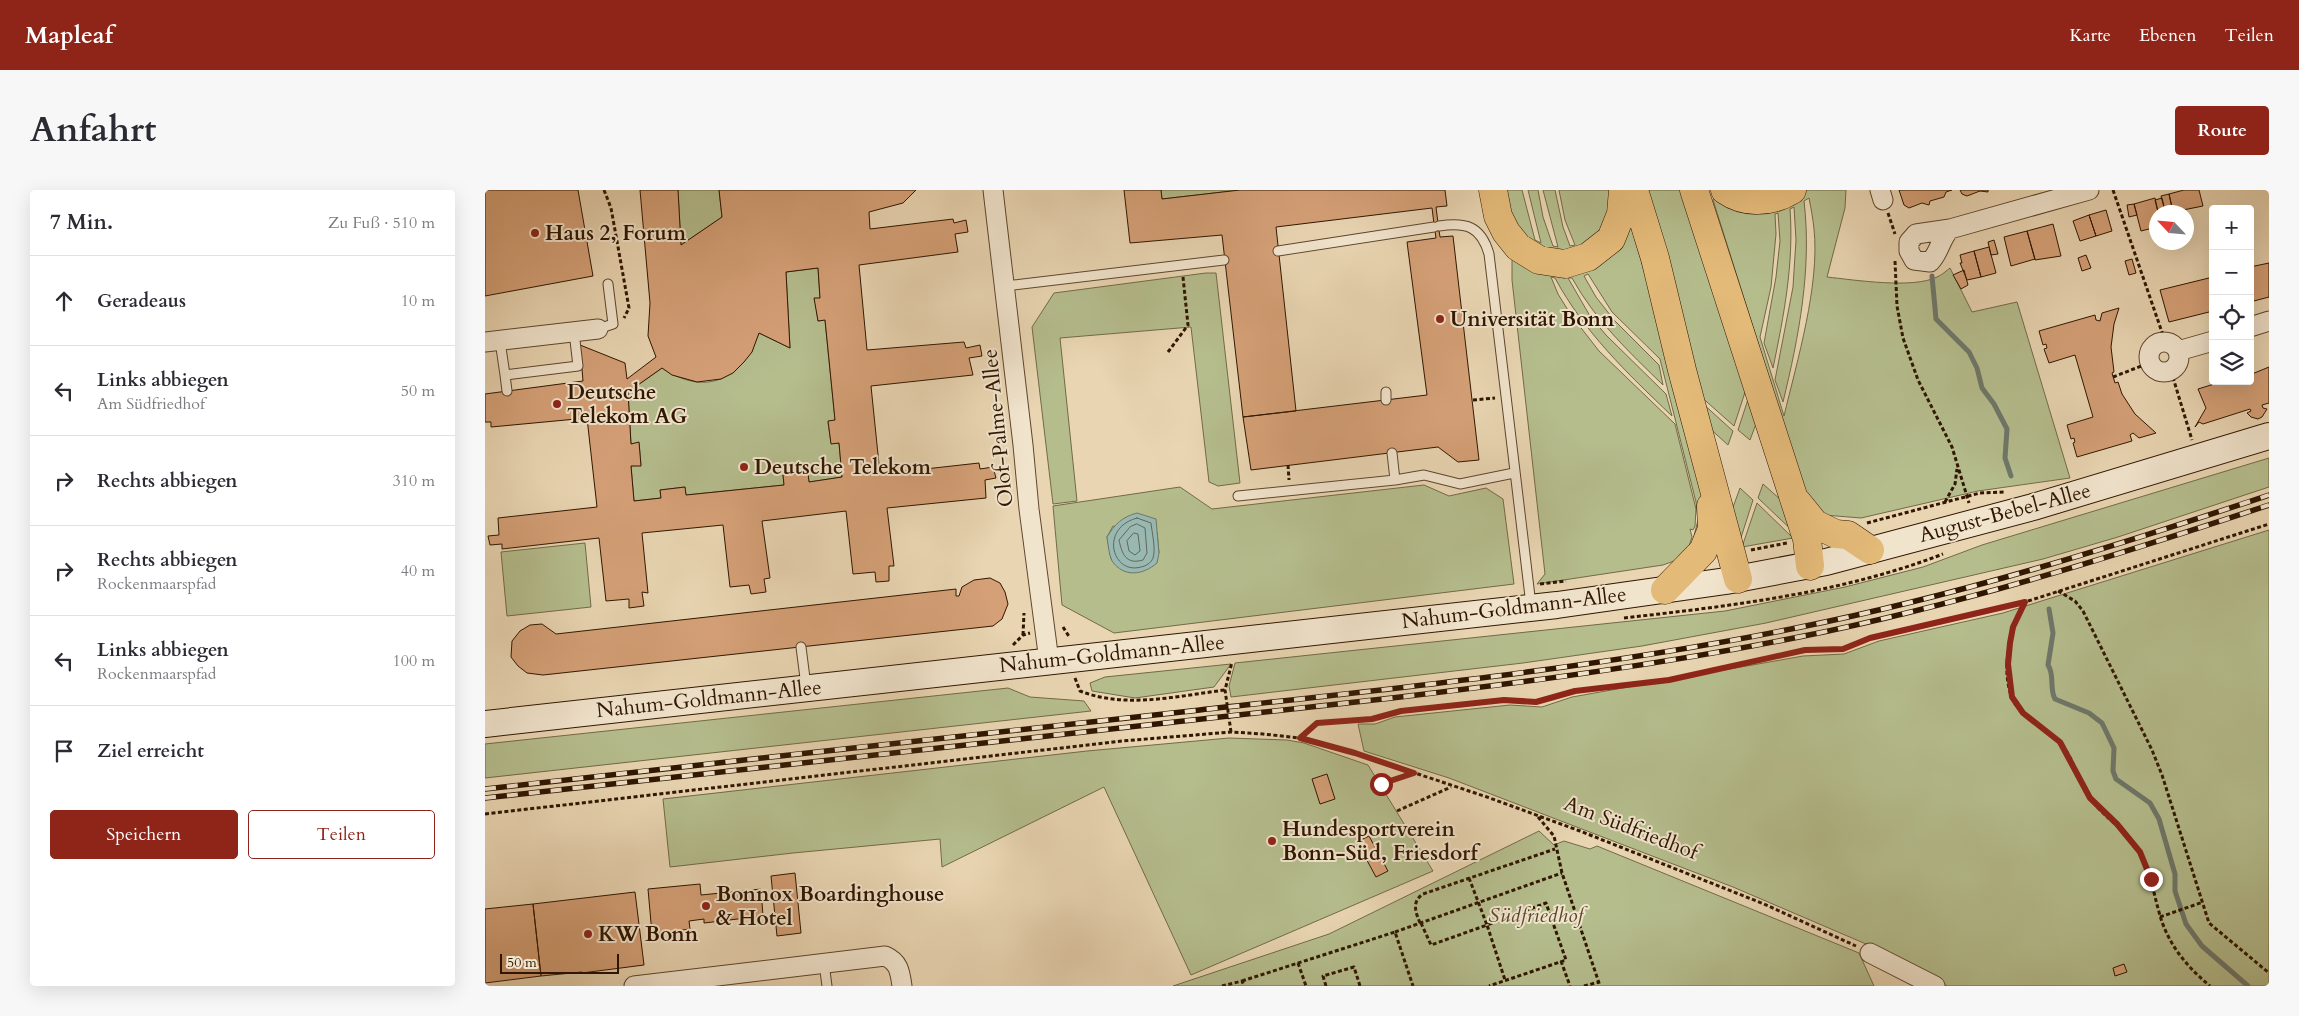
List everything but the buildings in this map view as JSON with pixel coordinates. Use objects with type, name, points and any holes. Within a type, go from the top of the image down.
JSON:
[{"type":"highway","points":[[1493,190],[1498,216],[1506,232],[1518,247],[1539,260],[1565,264],[1588,257],[1611,239],[1621,214],[1623,190]]},
{"type":"highway","points":[[1633,190],[1655,258],[1709,474],[1738,579]]},
{"type":"highway","points":[[1694,190],[1807,539],[1811,566]]},
{"type":"highway","points":[[1725,190],[1755,201],[1781,197],[1792,190]]},
{"type":"highway","points":[[1665,590],[1687,570],[1703,551],[1712,529],[1709,474]]},
{"type":"highway","points":[[1794,498],[1815,524],[1837,534],[1849,535],[1870,550]]},
{"type":"main road","name":"August-Bebel-Allee","points":[[1738,579],[1811,566],[2033,507],[2269,436]]},
{"type":"main road","name":"Nahum-Goldmann-Allee","points":[[485,724],[1049,661],[1530,597],[1665,590],[1738,579]]},
{"type":"street","name":"Olof-Palme-Allee","points":[[993,190],[1029,509],[1049,661]]},
{"type":"street","points":[[1950,229],[2089,190]]},
{"type":"street","points":[[2254,327],[2269,321]]},
{"type":"street","points":[[493,342],[575,332],[605,326]]},
{"type":"street","points":[[2172,346],[2179,362],[2171,371],[2158,371],[2149,363],[2149,355],[2153,346],[2172,346],[2209,341]]},
{"type":"street","points":[[1870,953],[1935,986]]},
{"type":"street","points":[[634,986],[672,984],[885,956],[897,964],[902,986]]},
{"type":"lane","points":[[1278,251],[1437,226],[1465,226],[1475,230],[1485,238],[1489,254],[1530,597]]},
{"type":"lane","points":[[1005,286],[1224,260]]},
{"type":"lane","points":[[605,326],[608,284]]},
{"type":"lane","points":[[505,375],[577,366],[575,332]]},
{"type":"lane","points":[[493,342],[505,375],[507,391]]},
{"type":"lane","points":[[1392,453],[1395,480]]},
{"type":"lane","points":[[1238,496],[1395,480],[1424,475],[1460,484],[1514,474]]},
{"type":"lane","points":[[801,647],[807,688]]},
{"type":"lane","points":[[824,963],[827,986]]},
{"type":"path","points":[[604,190],[611,208],[629,308],[626,316],[605,326]]},
{"type":"path","points":[[2113,190],[2172,346]]},
{"type":"path","points":[[1881,195],[1896,241]]},
{"type":"path","points":[[1897,255],[1895,260],[1897,306],[1903,338],[1918,380],[1945,430],[1967,497]]},
{"type":"path","points":[[1168,352],[1188,324],[1182,266]]},
{"type":"path","points":[[2113,378],[2149,363]]},
{"type":"path","points":[[2171,371],[2197,457]]},
{"type":"path","points":[[1473,400],[1484,399]]},
{"type":"path","points":[[1945,502],[1955,484],[1958,466]]},
{"type":"path","points":[[1300,738],[1317,723],[1372,719],[1401,711],[1504,700],[1536,702],[1575,691],[1669,680],[1805,650],[1843,649],[1870,638],[2025,602],[2269,524]]},
{"type":"path","points":[[1530,597],[1571,580]]},
{"type":"path","points":[[1735,606],[1832,586]]},
{"type":"path","points":[[2058,591],[2075,601],[2083,611],[2125,697],[2143,729],[2163,775],[2209,923],[2215,930],[2269,973]]},
{"type":"path","points":[[2025,602],[2013,627],[2010,643],[2008,664],[2012,697],[2023,713],[2060,742],[2090,798],[2117,824],[2140,852],[2151,879],[2160,917],[2171,941],[2181,957],[2210,986]]},
{"type":"path","points":[[1231,732],[1225,690],[1233,661]]},
{"type":"path","points":[[1075,680],[1080,691],[1099,698],[1126,701],[1225,690]]},
{"type":"path","name":"Am Südfriedhof","points":[[485,814],[1122,741],[1231,732],[1300,738],[1355,753],[1537,816],[1764,904],[1870,953]]},
{"type":"path","points":[[1381,784],[1414,773]]},
{"type":"path","points":[[1397,811],[1452,787]]},
{"type":"path","points":[[1537,816],[1554,836],[1555,848],[1562,873],[1599,984],[1584,986]]},
{"type":"path","points":[[1489,986],[1566,960],[1546,904],[1431,945],[1415,907],[1418,898],[1430,891],[1555,848]]},
{"type":"path","points":[[1222,986],[1395,932],[1562,873]]},
{"type":"path","points":[[1469,878],[1505,980]]},
{"type":"path","points":[[2160,917],[2203,902]]},
{"type":"path","points":[[1395,932],[1413,986]]},
{"type":"path","points":[[1561,961],[1570,986]]},
{"type":"path","points":[[1298,963],[1306,986]]},
{"type":"path","points":[[1326,986],[1323,976],[1354,967],[1360,986]]},
{"type":"path","points":[[1242,981],[1244,986]]},
{"type":"green space","points":[[678,190],[719,190],[722,217],[681,245]]},
{"type":"green space","points":[[1161,190],[1240,190],[1162,199]]},
{"type":"green space","points":[[1501,190],[1522,190],[1535,240],[1541,243],[1528,190],[1538,190],[1543,217],[1553,246],[1558,247],[1543,190],[1555,190],[1563,227],[1570,246],[1575,245],[1565,220],[1559,190],[1615,190],[1606,233],[1565,255],[1523,240]]},
{"type":"green space","points":[[1639,190],[1688,190],[1749,380],[1734,426],[1699,395]]},
{"type":"green space","points":[[1802,190],[1846,190],[1845,208],[1827,277],[1884,283],[1914,282],[1927,281],[1950,268],[1972,312],[2017,302],[2070,478],[1978,491],[1861,518],[1812,514],[1713,200],[1714,197]],"holes":[[[1809,198],[1814,229],[1814,274],[1801,347],[1784,416],[1760,337],[1771,287],[1776,234],[1775,214],[1778,213],[1780,241],[1776,277],[1764,343],[1773,368],[1787,289],[1791,249],[1790,209],[1794,207],[1796,240],[1793,287],[1775,380],[1783,402],[1803,302],[1806,251],[1804,201]]]},
{"type":"green space","points":[[1630,223],[1666,345],[1707,514],[1693,540],[1698,520],[1696,502],[1660,359],[1612,312],[1588,274],[1584,276],[1596,297],[1614,320],[1659,365],[1663,385],[1613,335],[1591,308],[1572,278],[1568,278],[1590,316],[1606,335],[1666,394],[1672,416],[1607,351],[1579,316],[1555,278],[1551,277],[1558,294],[1571,315],[1599,351],[1675,424],[1696,509],[1695,526],[1693,530],[1690,529],[1692,537],[1689,546],[1674,561],[1663,565],[1537,584],[1545,574],[1512,280],[1512,256],[1548,273]]},
{"type":"green space","points":[[818,268],[820,298],[815,299],[818,321],[825,320],[835,420],[828,422],[831,443],[839,443],[842,477],[809,482],[808,473],[783,475],[784,485],[686,495],[685,487],[660,490],[661,498],[634,501],[631,466],[641,465],[639,443],[631,444],[628,392],[662,368],[678,377],[693,381],[707,382],[720,379],[732,372],[742,362],[759,333],[790,348],[786,272]]},
{"type":"green space","points":[[1216,273],[1240,483],[1218,486],[1209,482],[1191,327],[1060,338],[1077,501],[1053,504],[1032,327],[1054,293]]},
{"type":"green space","points":[[1752,387],[1760,413],[1750,440],[1738,430]]},
{"type":"green space","points":[[1701,402],[1733,431],[1728,445],[1706,425]]},
{"type":"green space","points":[[2269,458],[2269,487],[2118,537],[2043,559],[1766,623],[1642,646],[1523,663],[1231,697],[1229,686],[1235,663],[1725,611],[1845,587],[1923,567],[1982,545]]},
{"type":"green space","points":[[1763,484],[1790,508],[1799,537],[1758,498]]},
{"type":"green space","points":[[1424,485],[1449,496],[1486,488],[1503,499],[1514,584],[1114,633],[1062,605],[1053,506],[1180,487],[1212,509]],"holes":[[[1113,526],[1157,532],[1159,553],[1111,559],[1107,537]]]},
{"type":"green space","points":[[1740,488],[1753,500],[1738,547],[1728,521]]},
{"type":"green space","points":[[1757,503],[1793,538],[1742,547]]},
{"type":"green space","points":[[2269,530],[2269,986],[1947,986],[1873,947],[1733,887],[1449,778],[1364,751],[1358,724],[1375,724],[1395,717],[1510,705],[1542,707],[1572,697],[1803,656],[1844,654],[1879,641],[2003,613]]},
{"type":"green space","points":[[585,543],[591,607],[507,616],[501,552]]},
{"type":"green space","points":[[1231,664],[1214,687],[1135,698],[1092,691],[1090,683],[1105,677]]},
{"type":"green space","points":[[1008,688],[1030,697],[1084,701],[1091,711],[485,778],[485,744]]},
{"type":"green space","name":"Hundesportverein Bonn-Süd, Friesdorf","points":[[1229,738],[1287,740],[1304,743],[1368,765],[1433,871],[1191,975],[1104,787],[942,867],[940,839],[670,867],[663,799],[1087,751]]},
{"type":"green space","name":"Südfriedhof","points":[[1539,831],[1554,845],[1564,841],[1590,849],[1597,846],[1859,953],[1874,986],[1173,986],[1329,934]]},
{"type":"water","points":[[1137,513],[1156,519],[1159,553],[1157,563],[1152,567],[1134,573],[1122,570],[1112,561],[1107,537],[1119,522]]},
{"type":"waterway","points":[[1932,276],[1936,319],[1969,352],[1977,368],[1982,388],[1994,404],[2007,429],[2005,458],[2011,476]]},
{"type":"waterway","points":[[2049,609],[2053,633],[2048,665],[2055,699],[2089,713],[2102,723],[2114,748],[2113,771],[2116,779],[2150,803],[2159,819],[2175,874],[2175,891],[2186,924],[2202,946],[2248,986]]},
{"type":"railway","points":[[485,789],[1424,685],[1648,655],[1796,628],[1975,586],[2152,533],[2269,495]]},
{"type":"railway","points":[[485,798],[1392,698],[1545,679],[1698,656],[1859,624],[1977,595],[2095,561],[2269,505]]},
{"type":"place","name":"Haus 2, Forum","points":[[535,233]]},
{"type":"place","name":"Universität Bonn","points":[[1440,319]]},
{"type":"place","name":"Deutsche Telekom AG","points":[[557,404]]},
{"type":"place","name":"Deutsche Telekom","points":[[744,467]]},
{"type":"place","name":"Hundesportverein Bonn-Süd, Friesdorf","points":[[1272,841]]},
{"type":"place","name":"Bonnox Boardinghouse & Hotel","points":[[706,906]]},
{"type":"place","name":"KW Bonn","points":[[588,934]]},
{"type":"route","points":[[1381,784],[1414,773],[1355,753],[1300,738],[1305,731],[1317,723],[1372,719],[1401,711],[1504,700],[1536,702],[1575,691],[1669,680],[1805,650],[1843,649],[1870,638],[2025,602],[2013,627],[2010,643],[2008,664],[2012,697],[2023,713],[2060,742],[2086,793],[2135,845],[2140,852],[2151,879]]}]
